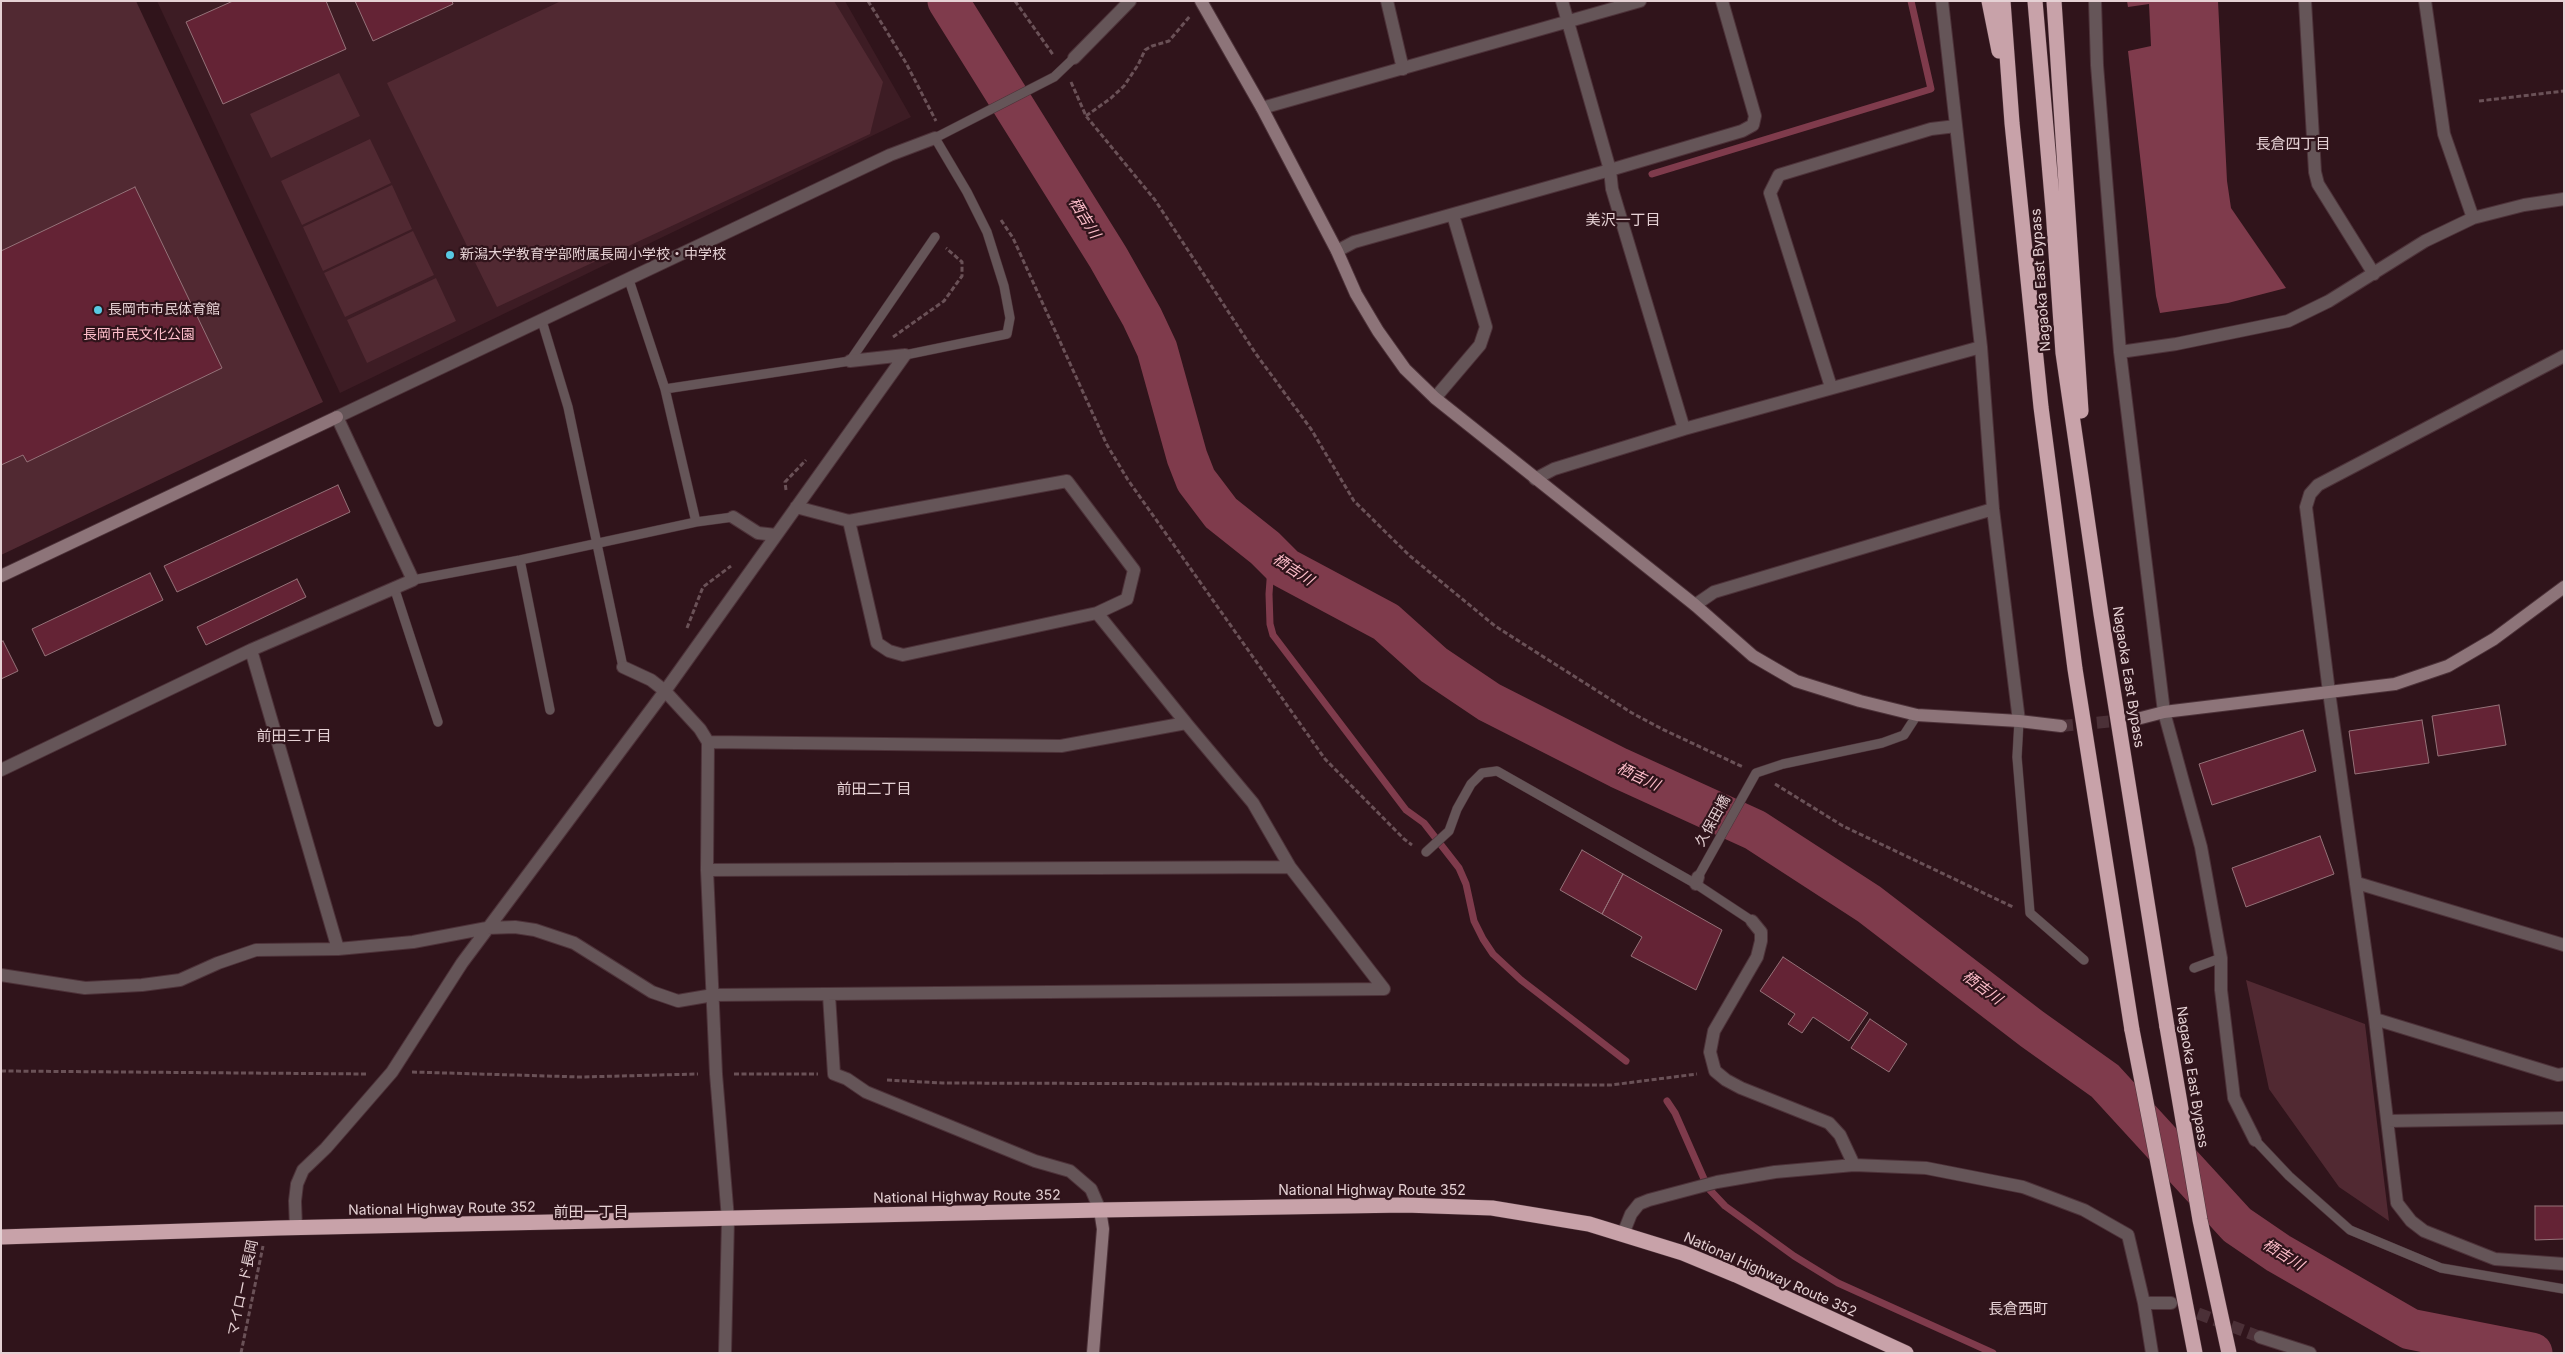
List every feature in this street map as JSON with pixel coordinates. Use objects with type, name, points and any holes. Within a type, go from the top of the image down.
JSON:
[{"type":"highway","points":[[1989,1],[2012,124]]},
{"type":"highway","name":"Nagaoka East Bypass","points":[[2003,1],[2012,124],[2041,408],[2076,669],[2132,1030],[2195,1353]]},
{"type":"highway","name":"Nagaoka East Bypass","points":[[2035,1],[2063,354],[2087,506],[2102,623],[2167,1027],[2200,1220],[2229,1353]]},
{"type":"highway","points":[[2054,1],[2087,506]]},
{"type":"highway","name":"National Highway Route 352","points":[[1,1237],[267,1228],[1100,1210],[1405,1206],[1492,1208],[1589,1224],[1683,1253],[1736,1275],[1906,1353]]},
{"type":"street","points":[[1074,58],[1130,1]]},
{"type":"street","points":[[1201,1],[1262,108],[1337,251],[1356,294],[1378,331],[1405,370],[1435,398],[1695,605],[1753,656],[1796,681],[1860,701],[1917,715],[2019,721],[2061,726]]},
{"type":"street","points":[[1387,1],[1403,69]]},
{"type":"street","points":[[1562,1],[1610,170],[1612,189],[1684,429]]},
{"type":"street","points":[[1262,108],[1640,1]]},
{"type":"street","points":[[1337,251],[1354,242],[1610,170],[1742,131],[1752,125],[1755,116],[1722,1]]},
{"type":"street","points":[[1942,1],[1981,347],[1993,509],[2019,721]]},
{"type":"street","points":[[2095,1],[2097,65],[2120,352],[2164,712],[2201,847],[2221,958],[2221,990],[2234,1098],[2256,1140]]},
{"type":"street","points":[[2306,1],[2315,172],[2318,184],[2374,274]]},
{"type":"street","points":[[2425,1],[2444,134],[2473,218]]},
{"type":"street","points":[[1831,387],[1770,193],[1778,175],[1931,129],[1956,126]]},
{"type":"street","points":[[1,576],[890,155],[935,138]]},
{"type":"street","points":[[2120,352],[2185,343],[2288,320],[2330,301],[2425,241],[2473,218],[2524,205],[2564,199]]},
{"type":"street","points":[[1435,398],[1480,345],[1486,327],[1453,215]]},
{"type":"street","points":[[1535,479],[1554,469],[1684,429],[1981,347]]},
{"type":"street","points":[[850,361],[905,355]]},
{"type":"street","points":[[296,1228],[294,1200],[297,1184],[303,1170],[326,1148],[392,1072],[462,963],[487,928],[666,691],[905,355]]},
{"type":"street","points":[[2564,356],[2318,485],[2310,494],[2306,507],[2329,692],[2375,1019],[2397,1204],[2411,1221],[2424,1232],[2495,1259],[2564,1264]]},
{"type":"street","points":[[1,770],[251,650],[413,580],[337,417]]},
{"type":"street","points":[[796,507],[849,521],[1067,481],[1134,570],[1126,599],[1097,613],[904,655],[889,651],[877,643],[849,521]]},
{"type":"street","points":[[1695,605],[1714,592],[1993,509]]},
{"type":"street","points":[[733,517],[758,533],[776,535]]},
{"type":"street","points":[[2138,719],[2164,712],[2395,684],[2448,666],[2494,639],[2564,587]]},
{"type":"street","points":[[1,974],[85,988],[142,985],[180,980],[218,963],[256,950],[338,949],[413,942],[487,928],[515,927],[535,930],[574,943],[652,992],[678,1001],[713,995],[1384,989],[1290,867],[1253,803],[1097,613]]},
{"type":"street","points":[[251,650],[338,949]]},
{"type":"street","points":[[623,667],[651,680],[666,691],[700,729],[708,742],[708,870],[716,1074],[728,1219],[725,1353]]},
{"type":"street","points":[[708,742],[1062,746],[1186,723]]},
{"type":"street","points":[[708,870],[1290,867]]},
{"type":"street","points":[[2357,883],[2564,945]]},
{"type":"street","points":[[1752,920],[1761,932],[1761,941],[1757,957],[1714,1031],[1710,1052],[1716,1071],[1726,1080],[1741,1088],[1829,1123],[1840,1136],[1854,1164]]},
{"type":"street","points":[[829,995],[834,1074],[866,1092],[1036,1161],[1070,1171],[1091,1189],[1100,1210],[1102,1229],[1093,1353]]},
{"type":"street","points":[[2375,1019],[2558,1075],[2564,1074]]},
{"type":"street","points":[[2388,1120],[2564,1118]]},
{"type":"street","points":[[1623,1234],[1631,1214],[1639,1204],[1717,1182],[1775,1172],[1854,1164],[1926,1168],[2013,1185],[2084,1210],[2128,1235],[2144,1303],[2152,1353]]},
{"type":"street","points":[[2144,1303],[2171,1304]]},
{"type":"street","points":[[2260,1337],[2310,1353]]},
{"type":"lane","points":[[905,355],[1007,334],[1010,318],[1004,286],[987,232],[967,192],[935,138],[954,130],[1054,77],[1074,58]]},
{"type":"lane","points":[[665,389],[850,361],[935,237]]},
{"type":"lane","points":[[629,280],[665,389],[696,522]]},
{"type":"lane","points":[[542,321],[568,407],[623,667]]},
{"type":"lane","points":[[413,580],[520,560],[696,522],[733,517]]},
{"type":"lane","points":[[520,560],[550,710]]},
{"type":"lane","points":[[394,587],[438,722]]},
{"type":"lane","points":[[1753,776],[1783,764],[1882,743],[1904,735],[1917,715]]},
{"type":"lane","points":[[2019,721],[2017,757],[2030,913],[2084,960]]},
{"type":"lane","points":[[1426,852],[1449,831],[1457,809],[1471,784],[1482,773],[1497,771],[1697,881],[1752,920]]},
{"type":"lane","name":"久保田橋","points":[[1697,881],[1753,776]]},
{"type":"lane","points":[[2194,968],[2221,958]]},
{"type":"lane","points":[[2256,1140],[2289,1176],[2350,1230],[2441,1268],[2564,1289]]},
{"type":"path","points":[[868,1],[906,62],[931,115],[939,125]]},
{"type":"path","points":[[1015,1],[1055,59]]},
{"type":"path","points":[[1086,116],[1124,86],[1145,50],[1170,41],[1190,16]]},
{"type":"path","points":[[1070,80],[1086,116],[1155,200],[1256,354],[1310,428],[1354,501],[1410,556],[1495,626],[1566,672],[1662,729],[1887,849],[1961,882],[1999,903],[2030,913]]},
{"type":"path","points":[[2479,101],[2564,91]]},
{"type":"path","points":[[997,215],[1013,238],[1107,445],[1128,480],[1325,759],[1404,839],[1426,852]]},
{"type":"path","points":[[1,1071],[367,1074],[392,1072],[581,1077],[834,1074]]},
{"type":"path","points":[[885,1080],[942,1083],[1611,1085],[1716,1071]]},
{"type":"path","name":"マイロード長岡","points":[[241,1353],[267,1228]]},
{"type":"shaded area","name":"新潟大学教育学部附属長岡小学校・中学校","points":[[157,1],[845,1],[911,117],[340,393]]},
{"type":"shaded area","points":[[2127,1],[2218,1],[2227,181],[2231,208],[2286,288],[2228,303],[2160,313],[2156,296],[2128,51],[2151,46],[2149,4],[2128,7]]},
{"type":"green space","name":"長岡市民文化公園","points":[[1,1],[136,1],[323,402],[1,555]]},
{"type":"green space","points":[[561,1],[834,1],[883,82],[870,134],[497,307],[387,83]]},
{"type":"green space","points":[[339,73],[360,116],[271,158],[250,114]]},
{"type":"green space","points":[[370,139],[391,183],[302,225],[281,181]]},
{"type":"green space","points":[[392,185],[412,229],[323,271],[303,227]]},
{"type":"green space","points":[[413,231],[434,275],[345,317],[324,273]]},
{"type":"green space","points":[[436,278],[456,321],[367,363],[347,320]]},
{"type":"green space","points":[[2246,980],[2365,1024],[2389,1221],[2339,1187],[2269,1089]]},
{"type":"building","points":[[233,1],[326,1],[346,49],[223,104],[186,22]]},
{"type":"building","points":[[355,1],[452,1],[453,4],[373,41]]},
{"type":"building","name":"長岡市市民体育館","points":[[135,187],[222,368],[27,462],[23,455],[1,465],[1,251]]},
{"type":"building","points":[[338,485],[350,512],[177,592],[164,566]]},
{"type":"building","points":[[150,573],[163,600],[45,656],[32,629]]},
{"type":"building","points":[[297,579],[306,597],[206,645],[197,627]]},
{"type":"building","points":[[3,641],[18,671],[1,679],[1,642]]},
{"type":"building","points":[[2499,705],[2506,745],[2438,756],[2432,716]]},
{"type":"building","points":[[2422,720],[2429,763],[2355,774],[2349,731]]},
{"type":"building","points":[[2303,730],[2316,771],[2212,805],[2199,764]]},
{"type":"building","points":[[2320,836],[2334,874],[2246,907],[2232,868]]},
{"type":"building","points":[[1582,850],[1623,874],[1602,914],[1560,890]]},
{"type":"building","points":[[1623,874],[1722,930],[1696,990],[1631,956],[1642,937],[1602,914]]},
{"type":"building","points":[[1783,957],[1868,1013],[1849,1041],[1813,1017],[1802,1033],[1788,1024],[1795,1014],[1760,991]]},
{"type":"building","points":[[1870,1019],[1907,1044],[1889,1072],[1851,1048]]},
{"type":"building","points":[[2535,1206],[2564,1206],[2564,1239],[2535,1240]]},
{"type":"waterway","name":"栖吉川","points":[[948,1],[1108,257],[1142,317],[1157,349],[1187,457],[1196,480],[1221,513],[1265,548],[1285,568],[1386,622],[1434,665],[1489,702],[1619,768],[1755,830],[1869,904],[2032,1029],[2105,1081],[2237,1225],[2278,1253],[2410,1329],[2532,1353]]},
{"type":"waterway","points":[[1652,174],[1931,89],[1911,1]]},
{"type":"waterway","points":[[1265,548],[1271,567],[1269,594],[1270,624],[1273,635],[1406,810],[1424,823],[1459,868],[1466,884],[1474,921],[1493,954],[1521,980],[1626,1061]]},
{"type":"waterway","points":[[1667,1101],[1675,1113],[1708,1188],[1725,1206],[1794,1256],[1838,1283],[1993,1353]]},
{"type":"tunnel","points":[[2061,726],[2137,719]]},
{"type":"tunnel","points":[[2181,1307],[2260,1337]]},
{"type":"place","name":"新潟大学教育学部附属長岡小学校・中学校","points":[[450,255]]},
{"type":"place","name":"長岡市市民体育館","points":[[98,310]]},
{"type":"district","name":"長倉四丁目","points":[[2293,144]]},
{"type":"district","name":"美沢一丁目","points":[[1623,220]]},
{"type":"district","name":"前田三丁目","points":[[294,736]]},
{"type":"district","name":"前田二丁目","points":[[874,789]]},
{"type":"district","name":"前田一丁目","points":[[591,1212]]},
{"type":"district","name":"長倉西町","points":[[2018,1309]]}]
